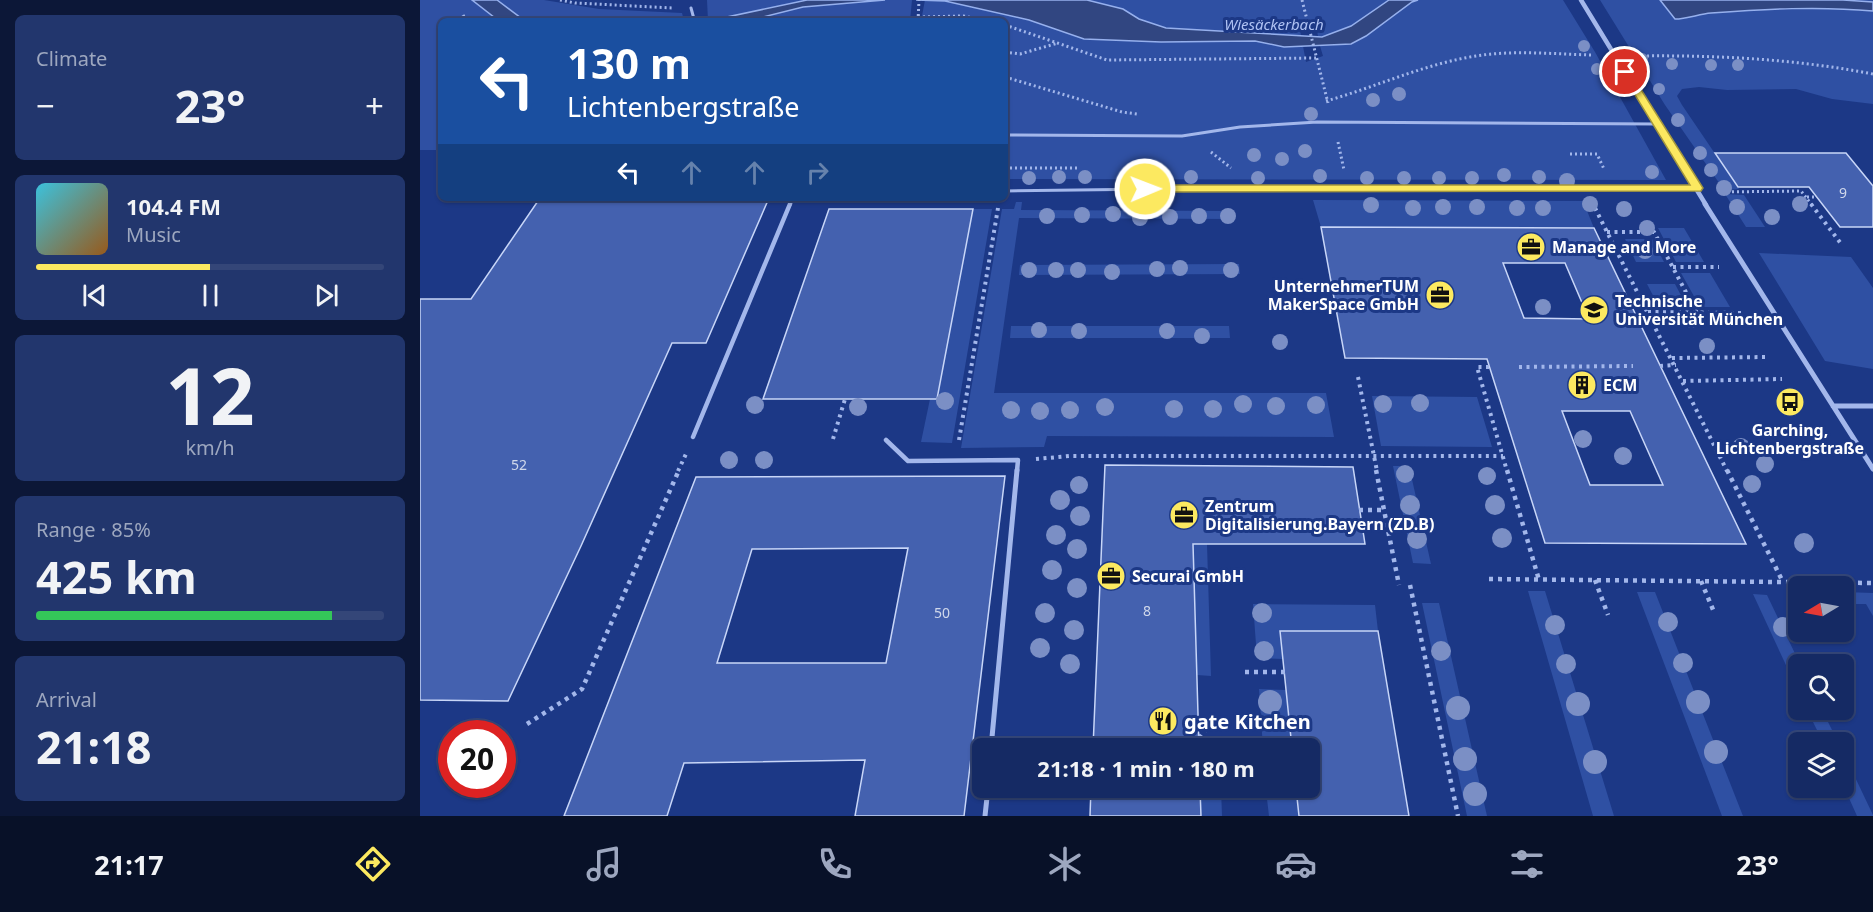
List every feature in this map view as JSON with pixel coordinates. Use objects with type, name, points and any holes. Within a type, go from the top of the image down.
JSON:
[{"type":"street","points":[[1581,0],[1873,469]]},
{"type":"street","points":[[1833,406],[1873,406]]},
{"type":"lane","points":[[691,8],[694,18]]},
{"type":"lane","points":[[1008,135],[1182,136],[1240,127],[1317,122],[1657,124]]},
{"type":"lane","points":[[1008,190],[1697,188]]},
{"type":"lane","points":[[693,437],[792,201]]},
{"type":"lane","points":[[886,440],[908,461],[1018,460],[992,738]]},
{"type":"lane","points":[[985,816],[987,798]]},
{"type":"path","points":[[560,0],[635,7],[691,8]]},
{"type":"path","points":[[635,7],[641,0]]},
{"type":"path","points":[[1302,0],[1328,100]]},
{"type":"path","points":[[919,2],[918,16],[940,15],[961,18]]},
{"type":"path","points":[[1008,26],[1107,60],[1316,58]]},
{"type":"path","points":[[1008,52],[1020,54],[1059,43]]},
{"type":"path","points":[[1317,103],[1451,61],[1514,53],[1770,58],[1833,65],[1873,74]]},
{"type":"path","points":[[1008,78],[1122,112],[1145,115]]},
{"type":"path","points":[[1182,136],[1208,150],[1232,168],[1239,188]]},
{"type":"path","points":[[1570,154],[1597,154],[1614,188]]},
{"type":"path","points":[[1585,188],[1676,365],[1783,582]]},
{"type":"path","points":[[1719,192],[1801,191],[1842,244]]},
{"type":"path","points":[[1806,197],[1817,197]]},
{"type":"path","points":[[955,461],[998,201]]},
{"type":"path","points":[[1607,232],[1654,232],[1697,313]]},
{"type":"path","points":[[1672,267],[1719,267]]},
{"type":"path","points":[[1648,312],[1745,313]]},
{"type":"path","points":[[1672,358],[1769,357]]},
{"type":"path","points":[[1660,366],[1676,365]]},
{"type":"path","points":[[1519,367],[1633,366]]},
{"type":"path","points":[[1489,367],[1477,367],[1539,580]]},
{"type":"path","points":[[1358,377],[1399,585]]},
{"type":"path","points":[[1683,381],[1782,379]]},
{"type":"path","points":[[833,439],[845,399]]},
{"type":"path","points":[[527,724],[582,689],[693,437]]},
{"type":"path","points":[[1018,460],[1070,456],[1503,456]]},
{"type":"path","points":[[1359,510],[1384,510]]},
{"type":"path","points":[[1488,579],[1788,582]]},
{"type":"path","points":[[1595,580],[1608,615]]},
{"type":"path","points":[[1701,581],[1714,612]]},
{"type":"path","points":[[1854,584],[1873,583]]},
{"type":"path","points":[[1410,585],[1458,816]]},
{"type":"path","points":[[1245,672],[1285,672]]},
{"type":"path","points":[[1198,723],[1248,723]]},
{"type":"path","points":[[1199,738],[1210,723]]},
{"type":"shaded area","points":[[420,0],[472,0],[495,18],[438,18],[438,150],[420,150]]},
{"type":"shaded area","points":[[472,0],[497,0],[521,18],[495,18]]},
{"type":"shaded area","points":[[497,0],[544,0],[599,9],[682,13],[683,18],[521,18]]},
{"type":"shaded area","points":[[707,0],[807,0],[722,18],[708,18]]},
{"type":"shaded area","points":[[807,0],[885,0],[803,7],[759,18],[722,18]]},
{"type":"shaded area","points":[[912,0],[910,18],[759,18],[803,7]]},
{"type":"shaded area","points":[[916,0],[1087,0],[1123,9],[1139,19],[1166,28],[1322,37],[1351,26],[1389,0],[1418,0],[1351,44],[1284,47],[1255,41],[1161,42],[1084,39],[1029,20],[945,1]]},
{"type":"shaded area","points":[[925,0],[945,1],[1029,20],[1084,39],[1161,42],[1255,41],[1284,47],[1303,46],[1306,62],[1323,56],[1320,46],[1351,44],[1418,0],[1563,0],[1595,52],[1666,180],[1008,179],[1008,18],[922,18]]},
{"type":"shaded area","points":[[1087,0],[1389,0],[1351,26],[1318,37],[1316,22],[1299,19],[1301,36],[1166,28],[1139,19],[1123,9]]},
{"type":"shaded area","points":[[1600,0],[1873,0],[1873,104],[1832,99],[1796,89],[1727,90],[1699,87],[1682,89],[1677,96],[1682,105],[1739,189],[1724,190],[1665,105]]},
{"type":"shaded area","points":[[1660,0],[1843,0],[1873,2],[1873,11],[1772,9],[1711,13],[1675,19]]},
{"type":"shaded area","points":[[1725,194],[1744,195],[1765,227],[1746,227]]},
{"type":"shaded area","points":[[1313,200],[1583,201],[1594,228],[1321,227]]},
{"type":"shaded area","points":[[1016,202],[1022,202],[1021,210],[1232,211],[1233,219],[1019,218],[994,393],[1326,393],[1334,437],[1047,436],[1044,447],[961,448],[1002,209],[1014,209]]},
{"type":"shaded area","points":[[973,209],[992,209],[952,443],[921,442],[930,399],[937,398]]},
{"type":"shaded area","points":[[1658,228],[1684,228],[1704,262],[1676,262]]},
{"type":"shaded area","points":[[1625,239],[1652,239],[1664,262],[1636,262]]},
{"type":"shaded area","points":[[1759,253],[1851,257],[1873,288],[1873,369],[1825,361]]},
{"type":"shaded area","points":[[1239,264],[1240,274],[1019,275],[1020,265]]},
{"type":"shaded area","points":[[1681,273],[1710,273],[1730,307],[1700,307]]},
{"type":"shaded area","points":[[1647,284],[1675,284],[1687,307],[1659,307]]},
{"type":"shaded area","points":[[1011,326],[1229,326],[1230,338],[1010,338]]},
{"type":"shaded area","points":[[1372,396],[1477,397],[1492,447],[1381,446]]},
{"type":"shaded area","points":[[1393,466],[1409,466],[1431,564],[1413,563]]},
{"type":"shaded area","points":[[1193,543],[1207,544],[1211,676],[1197,675]]},
{"type":"shaded area","points":[[1528,591],[1545,591],[1614,816],[1593,816]]},
{"type":"shaded area","points":[[1637,592],[1655,592],[1743,816],[1722,816]]},
{"type":"shaded area","points":[[1854,592],[1873,593],[1873,616],[1866,604],[1854,604]]},
{"type":"shaded area","points":[[1753,594],[1767,595],[1795,654],[1788,654],[1788,669]]},
{"type":"shaded area","points":[[1422,603],[1439,603],[1487,816],[1467,816]]},
{"type":"shaded area","points":[[1253,604],[1375,605],[1378,631],[1281,631],[1283,659],[1257,658]]},
{"type":"shaded area","points":[[1259,689],[1286,690],[1291,738],[1262,738]]},
{"type":"shaded area","points":[[1812,720],[1827,720],[1833,732],[1818,732]]},
{"type":"shaded area","points":[[1854,775],[1873,816],[1857,816],[1849,798],[1854,798]]},
{"type":"shaded area","points":[[1200,798],[1221,798],[1222,816],[1201,816]]},
{"type":"shaded area","points":[[1267,799],[1297,799],[1299,816],[1269,816]]},
{"type":"building","points":[[1715,153],[1846,153],[1873,186],[1873,227],[1840,227],[1809,187],[1738,187]]},
{"type":"building","points":[[538,201],[768,201],[706,343],[672,343],[581,546],[508,701],[420,700],[420,299],[471,299]]},
{"type":"building","points":[[829,209],[973,209],[937,399],[763,399]]},
{"type":"building","name":"ECM","points":[[1321,227],[1594,228],[1746,544],[1545,543],[1487,359],[1345,358]],"holes":[[[1503,263],[1565,263],[1589,319],[1524,318]],[[1562,411],[1630,411],[1663,485],[1590,485]]]},
{"type":"building","points":[[1105,465],[1353,467],[1365,544],[1193,544],[1199,738],[1093,738]]},
{"type":"building","points":[[1005,476],[964,816],[855,816],[865,760],[684,763],[667,816],[564,816],[696,477]],"holes":[[[908,548],[886,663],[717,663],[752,549]]]},
{"type":"building","points":[[1280,631],[1378,631],[1409,816],[1299,816],[1297,798],[1320,798],[1320,738],[1291,738]]},
{"type":"building","points":[[1091,798],[1200,798],[1201,816],[1090,816]]},
{"type":"place","name":"Manage and More","points":[[1531,247]]},
{"type":"place","name":"UnternehmerTUM MakerSpace GmbH","points":[[1440,295]]},
{"type":"place","name":"Technische Universität München","points":[[1594,310]]},
{"type":"place","name":"ECM","points":[[1582,385]]},
{"type":"place","name":"Garching, Lichtenbergstraße","points":[[1790,402]]},
{"type":"place","name":"Zentrum Digitalisierung.Bayern (ZD.B)","points":[[1184,515]]},
{"type":"place","name":"Securai GmbH","points":[[1111,576]]},
{"type":"place","name":"gate Kitchen","points":[[1163,721]]},
{"type":"route","points":[[1145,189],[1697,188],[1625,72]]},
{"type":"water label","name":"Wiesäckerbach","points":[[1274,24]]}]
